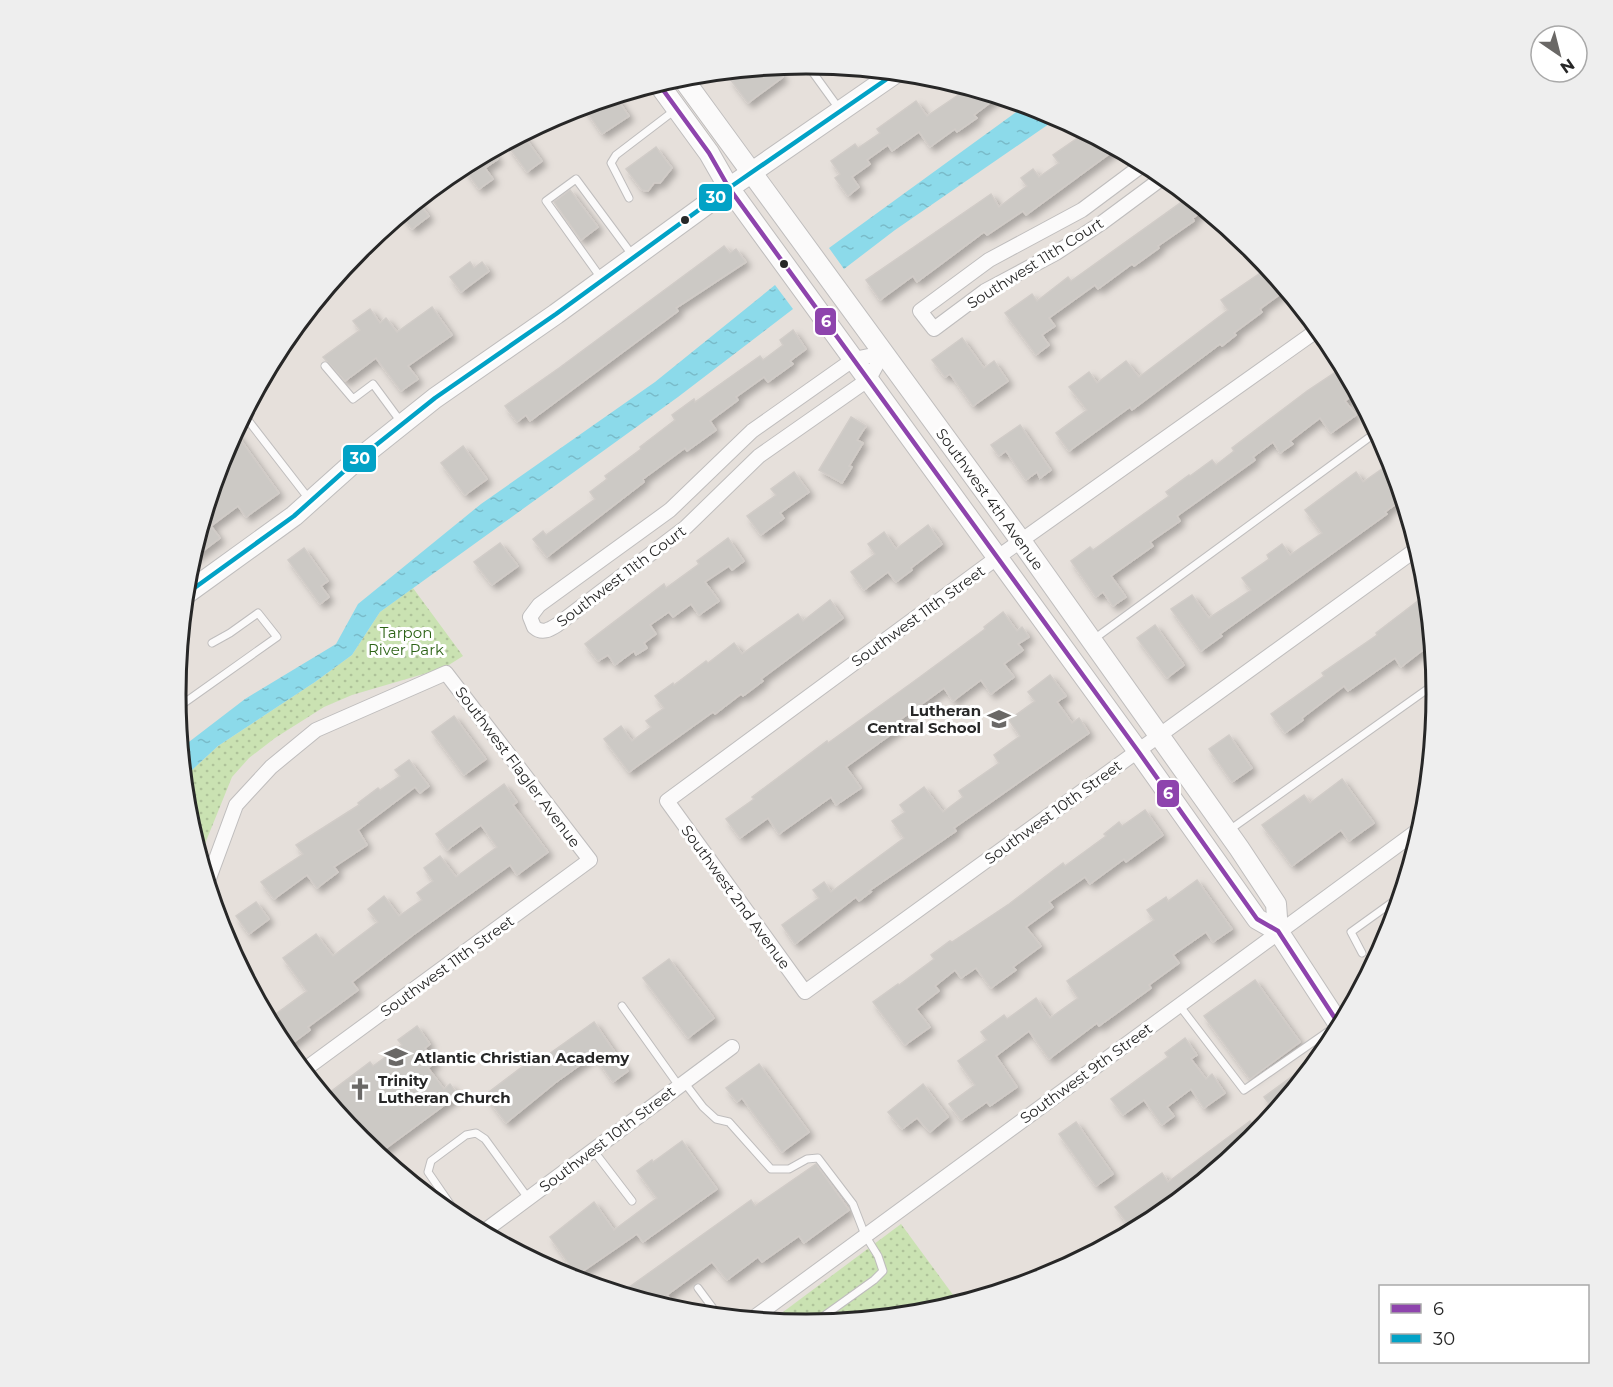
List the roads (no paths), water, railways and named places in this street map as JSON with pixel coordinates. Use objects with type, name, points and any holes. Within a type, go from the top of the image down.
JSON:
[{"type":"main road","points":[[196,587],[294,516],[351,465],[435,398],[729,188],[887,79]]},
{"type":"main road","name":"Southwest 4th Avenue","points":[[687,85],[1021,541],[1228,831],[1276,904],[1278,931]]},
{"type":"main road","name":"Southwest 4th Avenue","points":[[664,91],[709,153],[729,188],[998,557],[1257,919],[1278,931],[1334,1018]]},
{"type":"street","name":"Southwest 11th Court","points":[[1137,169],[1082,210],[989,260],[920,311],[934,329],[985,291],[1056,253],[1157,182]]},
{"type":"street","name":"Southwest 11th Street","points":[[667,801],[998,557],[1311,334]]},
{"type":"street","name":"Southwest 11th Court","points":[[883,353],[869,379],[759,456],[693,522],[557,625],[543,631],[534,627],[530,617],[539,605],[670,510],[752,431],[854,359],[883,353]]},
{"type":"street","name":"Southwest 10th Street","points":[[805,992],[1410,554]]},
{"type":"street","name":"Southwest Flagler Avenue","points":[[212,869],[236,805],[271,767],[316,730],[446,673],[590,860]]},
{"type":"street","name":"Southwest 2nd Avenue","points":[[667,801],[805,992]]},
{"type":"street","name":"Southwest 9th Street","points":[[762,1312],[1278,931],[1409,839]]},
{"type":"street","name":"Southwest 11th Street","points":[[311,1065],[590,860]]},
{"type":"street","name":"Southwest 10th Street","points":[[490,1226],[732,1047]]},
{"type":"lane","points":[[814,74],[842,112]]},
{"type":"lane","points":[[629,198],[611,163],[616,155],[677,109]]},
{"type":"lane","points":[[602,280],[546,201],[576,179],[633,256]]},
{"type":"lane","points":[[325,366],[352,399],[373,384],[403,424]]},
{"type":"lane","points":[[249,421],[310,501]]},
{"type":"lane","points":[[1092,641],[1371,436]]},
{"type":"lane","points":[[186,701],[277,637],[258,613],[212,643]]},
{"type":"lane","points":[[1228,831],[1426,689]]},
{"type":"lane","points":[[1362,953],[1351,932],[1390,904]]},
{"type":"lane","points":[[1179,1005],[1244,1090],[1323,1036]]},
{"type":"lane","points":[[622,1006],[682,1084],[703,1107],[716,1119],[729,1122],[771,1169],[789,1169],[807,1159],[818,1158],[853,1204],[865,1235],[878,1256],[883,1270],[874,1280],[828,1313]]},
{"type":"lane","points":[[445,1197],[428,1172],[431,1161],[466,1135],[476,1133],[485,1140],[528,1198]]},
{"type":"lane","points":[[593,1150],[632,1202]]},
{"type":"lane","points":[[698,1288],[711,1306]]},
{"type":"water","points":[[1018,111],[1050,123],[895,230],[844,269],[829,248]]},
{"type":"water","points":[[775,285],[793,309],[678,397],[380,612],[352,655],[218,746],[192,770],[189,742],[245,699],[336,644],[358,604],[481,504],[655,382]]},
{"type":"place","name":"Lutheran Central School","points":[[999,719]]},
{"type":"place","name":"Atlantic Christian Academy","points":[[396,1057]]},
{"type":"place","name":"Trinity Lutheran Church","points":[[360,1089]]},
{"type":"park label","name":"Tarpon River Park","points":[[406,640]]}]
